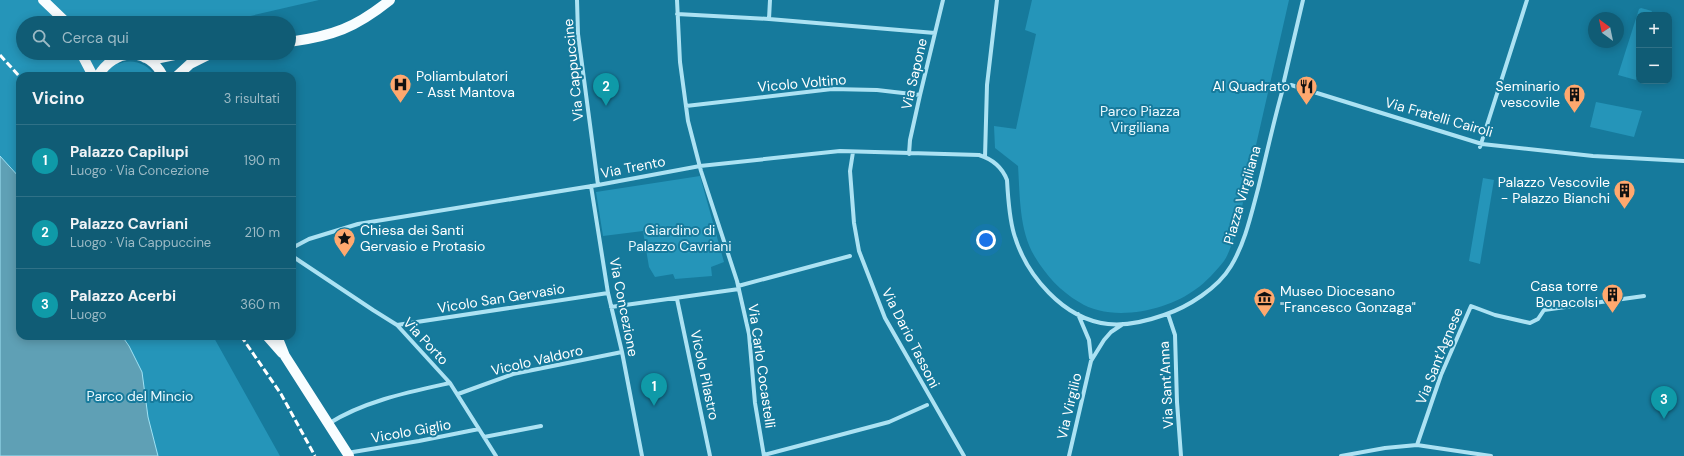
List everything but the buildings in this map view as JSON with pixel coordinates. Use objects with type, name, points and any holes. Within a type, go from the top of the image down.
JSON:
[{"type":"main road","points":[[43,0],[58,16]]},
{"type":"main road","points":[[296,41],[312,39],[345,30],[369,16],[390,0]]},
{"type":"main road","points":[[84,60],[90,72]]},
{"type":"main road","points":[[101,72],[108,63],[113,60]]},
{"type":"main road","points":[[148,60],[158,68],[160,72]]},
{"type":"main road","points":[[181,72],[190,64],[198,60]]},
{"type":"main road","points":[[270,340],[285,356]]},
{"type":"main road","points":[[279,340],[285,356],[348,454]]},
{"type":"street","name":"Via Cappuccine","points":[[577,0],[578,34],[598,185]]},
{"type":"street","name":"Via Carlo Cocastelli","points":[[677,0],[680,62],[688,121],[700,166],[739,287],[749,334],[755,403],[764,456]]},
{"type":"street","points":[[769,19],[770,0]]},
{"type":"street","name":"Via Sapone","points":[[909,154],[910,140],[943,0]]},
{"type":"street","points":[[985,156],[986,85],[996,0]]},
{"type":"street","name":"Piazza Virgiliana","points":[[985,156],[995,163],[1007,180],[1014,234],[1025,260],[1034,275],[1060,303],[1078,314],[1102,323],[1125,323],[1150,320],[1186,307],[1216,283],[1231,267],[1244,239],[1253,209],[1280,98],[1286,87],[1284,80],[1303,0]]},
{"type":"street","points":[[1481,146],[1527,0]]},
{"type":"street","points":[[678,14],[769,19],[935,33]]},
{"type":"street","name":"Via Fratelli Cairoli","points":[[1286,87],[1290,85],[1301,87],[1481,146],[1593,156],[1684,161]]},
{"type":"street","name":"Vicolo Voltino","points":[[686,106],[832,89],[877,90],[920,96]]},
{"type":"street","name":"Via Trento","points":[[296,246],[309,239],[358,224],[598,185],[700,166],[840,151],[909,154],[974,154],[985,156]]},
{"type":"street","name":"Via Dario Tassoni","points":[[853,152],[850,171],[854,223],[859,251],[885,318],[964,456]]},
{"type":"street","name":"Via Concezione","points":[[591,186],[608,293],[622,352],[642,456]]},
{"type":"street","points":[[611,307],[677,299],[739,287],[850,256]]},
{"type":"street","name":"Via Porto","points":[[296,259],[372,310],[398,324],[450,383],[496,456]]},
{"type":"street","name":"Vicolo San Gervasio","points":[[398,324],[608,293]]},
{"type":"street","name":"Via Sant'Agnese","points":[[1416,445],[1441,375],[1471,306],[1495,315],[1530,323],[1538,319],[1544,310],[1644,296]]},
{"type":"street","name":"Vicolo Pilastro","points":[[677,299],[710,456]]},
{"type":"street","name":"Via Virgilio","points":[[1069,456],[1091,361],[1091,348],[1089,340],[1078,314]]},
{"type":"street","name":"Via Sant'Anna","points":[[1168,314],[1174,335],[1181,456]]},
{"type":"street","name":"Via Virgilio","points":[[1091,361],[1104,340],[1111,332],[1125,323]]},
{"type":"street","name":"Vicolo Valdoro","points":[[458,394],[513,374],[622,352]]},
{"type":"street","points":[[328,424],[341,415],[372,403],[450,383]]},
{"type":"street","points":[[764,456],[889,422],[927,405]]},
{"type":"street","points":[[484,437],[541,426]]},
{"type":"street","name":"Vicolo Giglio","points":[[348,454],[419,442],[479,429]]},
{"type":"street","points":[[1341,456],[1385,448],[1416,445],[1491,456]]},
{"type":"green space","name":"Parco del Mincio","points":[[0,0],[319,0],[250,16],[16,16],[16,60],[121,60],[118,64],[123,62],[139,63],[152,72],[16,72],[16,340],[215,340],[280,456],[0,456]]},
{"type":"green space","name":"Parco Piazza Virgiliana","points":[[1032,0],[1289,0],[1236,233],[1224,261],[1203,284],[1184,297],[1155,308],[1139,312],[1107,312],[1092,308],[1072,298],[1066,293],[1054,282],[1035,257],[1026,236],[1023,224],[1018,166],[995,148],[994,126],[1016,129],[1036,34],[1025,30]]},
{"type":"green space","points":[[1641,8],[1652,11],[1638,12]]},
{"type":"green space","points":[[1636,18],[1636,80],[1618,75]]},
{"type":"green space","points":[[1596,102],[1642,111],[1634,137],[1590,127]]},
{"type":"green space","name":"Giardino di Palazzo Cavriani","points":[[700,176],[724,262],[711,267],[712,276],[675,279],[673,274],[655,277],[649,267],[643,231],[603,236],[596,192]]},
{"type":"green space","points":[[1483,178],[1494,180],[1480,264],[1469,261]]},
{"type":"shaded area","points":[[0,156],[16,174],[16,340],[125,340],[142,372],[148,417],[158,456],[0,456]]},
{"type":"railway","points":[[0,55],[16,73]]},
{"type":"railway","points":[[244,340],[281,394],[315,456]]},
{"type":"place","name":"Poliambulatori - Asst Mantova","points":[[401,104]]},
{"type":"place","name":"Palazzo Cavriani","points":[[606,106]]},
{"type":"place","name":"Al Quadrato","points":[[1306,106]]},
{"type":"place","name":"Seminario vescovile","points":[[1575,114]]},
{"type":"place","name":"Palazzo Vescovile - Palazzo Bianchi","points":[[1625,210]]},
{"type":"place","name":"Chiesa dei Santi Gervasio e Protasio","points":[[344,258]]},
{"type":"place","name":"Casa torre Bonacolsi","points":[[1613,314]]},
{"type":"place","name":"Museo Diocesano \"Francesco Gonzaga\"","points":[[1264,318]]},
{"type":"place","name":"Palazzo Capilupi","points":[[654,406]]},
{"type":"place","name":"Palazzo Acerbi","points":[[1664,419]]}]
